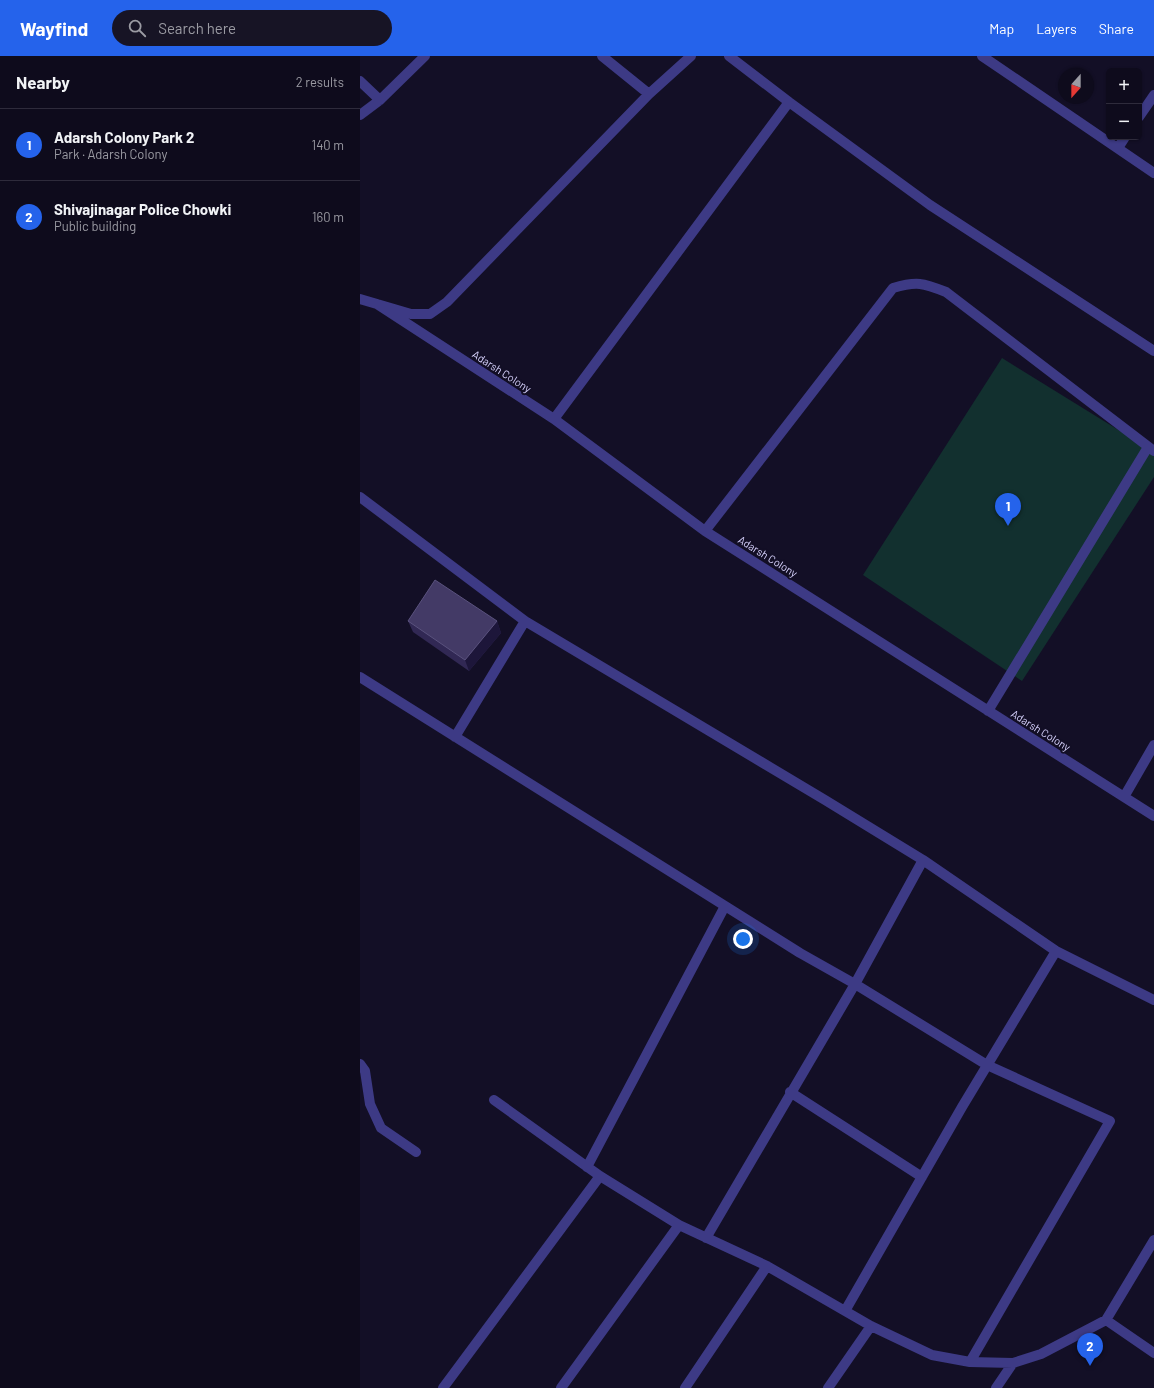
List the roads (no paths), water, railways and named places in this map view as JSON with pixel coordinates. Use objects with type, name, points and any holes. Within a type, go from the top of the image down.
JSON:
[{"type":"street","points":[[360,115],[380,100],[424,56]]},
{"type":"street","points":[[602,56],[649,94]]},
{"type":"street","points":[[360,300],[411,314],[430,314],[447,302],[649,94],[690,56]]},
{"type":"street","points":[[729,56],[789,102],[930,205],[1154,351]]},
{"type":"street","points":[[982,56],[1154,173]]},
{"type":"street","points":[[360,81],[380,100]]},
{"type":"street","points":[[1142,113],[1154,95]]},
{"type":"street","points":[[554,419],[789,102]]},
{"type":"street","points":[[1118,148],[1123,140]]},
{"type":"street","points":[[705,531],[893,288],[909,284],[923,284],[946,292],[1151,449],[988,711]]},
{"type":"street","name":"Adarsh Colony","points":[[377,304],[554,419],[705,531],[1154,816]]},
{"type":"street","points":[[360,497],[525,622],[923,860],[1056,951],[1154,1000]]},
{"type":"street","points":[[455,737],[525,622]]},
{"type":"street","points":[[360,677],[800,953],[987,1065],[1110,1121],[970,1362]]},
{"type":"street","points":[[1124,797],[1154,745]]},
{"type":"street","points":[[706,1238],[854,984],[923,860]]},
{"type":"street","points":[[587,1167],[725,906]]},
{"type":"street","points":[[845,1312],[987,1065],[1056,951]]},
{"type":"street","points":[[360,1064],[365,1071],[370,1104],[381,1128],[416,1152]]},
{"type":"street","points":[[790,1092],[922,1177]]},
{"type":"street","points":[[494,1100],[600,1176],[679,1225],[767,1266],[845,1312],[932,1355],[970,1362],[1013,1363],[1040,1354],[1106,1320],[1154,1240]]},
{"type":"street","points":[[443,1388],[600,1176]]},
{"type":"street","points":[[561,1388],[679,1225]]},
{"type":"street","points":[[685,1388],[767,1266]]},
{"type":"street","points":[[1106,1320],[1154,1353]]},
{"type":"street","points":[[828,1388],[871,1326]]},
{"type":"street","points":[[996,1388],[1013,1363]]},
{"type":"place","name":"Adarsh Colony Park 2","points":[[1008,526]]},
{"type":"place","name":"Shivajinagar Police Chowki","points":[[1090,1366]]}]
